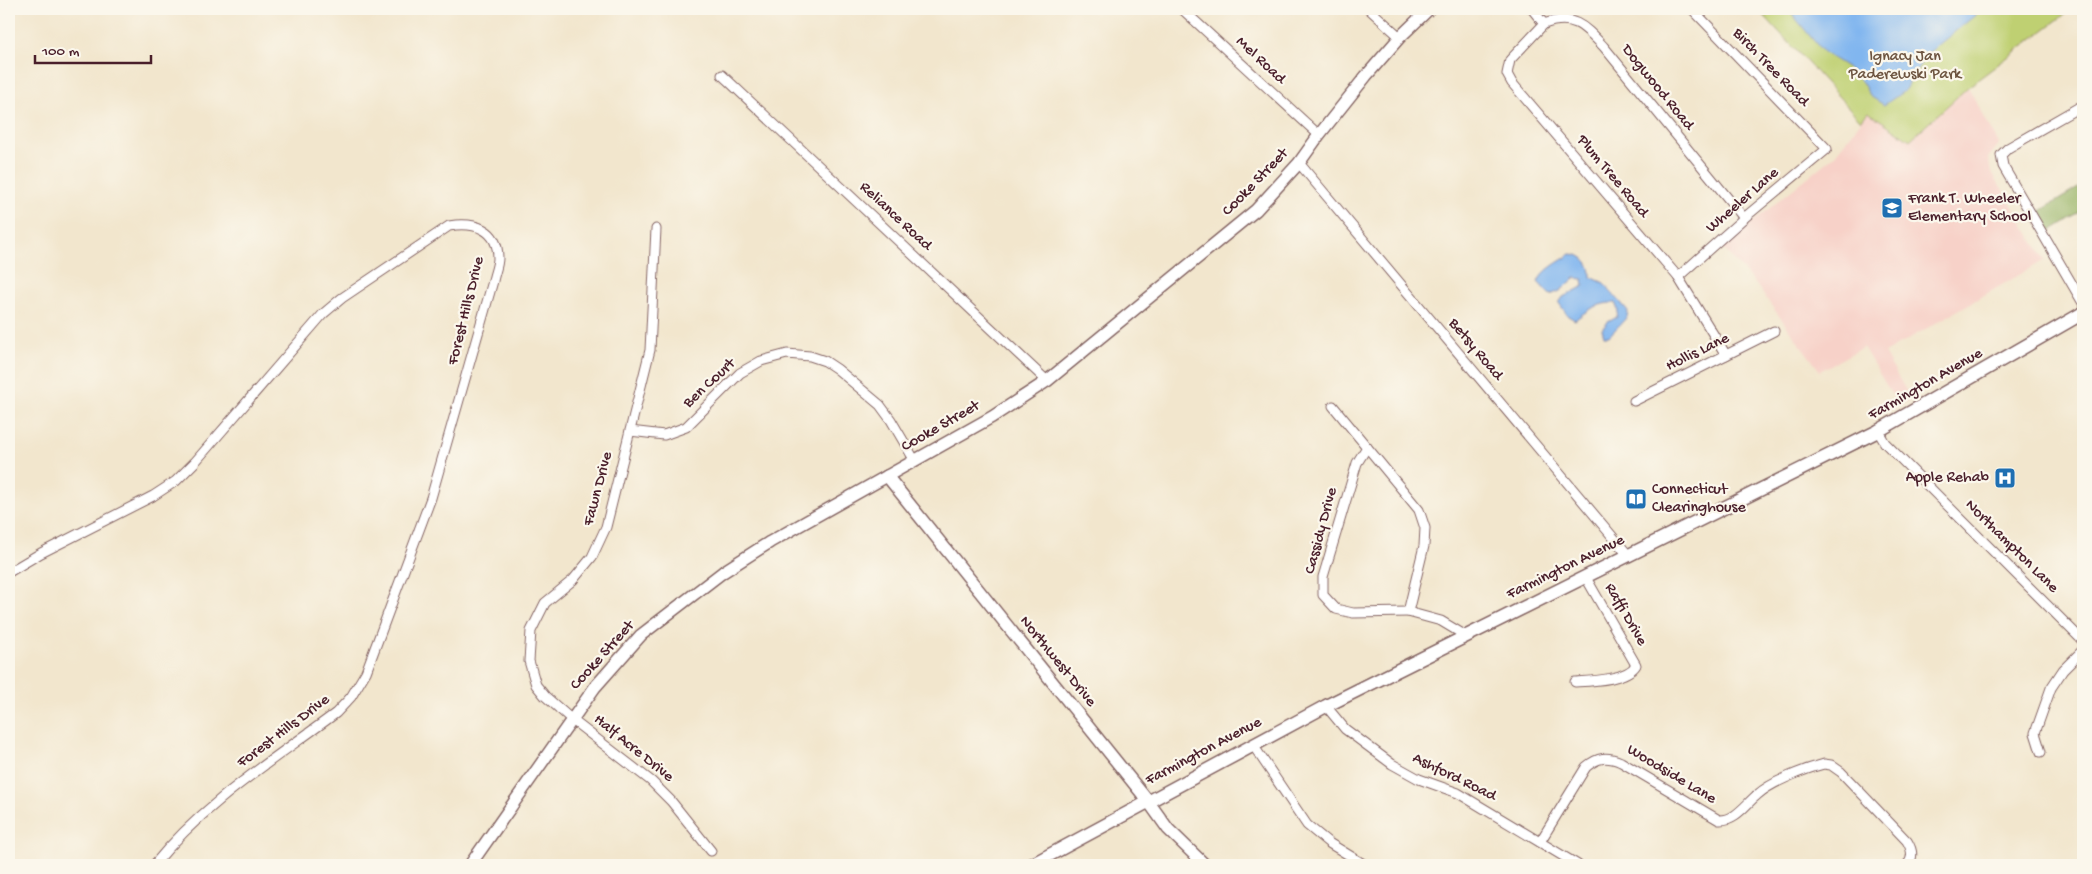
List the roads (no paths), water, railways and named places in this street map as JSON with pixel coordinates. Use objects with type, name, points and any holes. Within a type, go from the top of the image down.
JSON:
[{"type":"highway","name":"Farmington Avenue","points":[[1031,865],[1326,706],[1878,431],[2083,313]]},
{"type":"main road","name":"Cooke Street","points":[[470,865],[571,719],[621,655],[664,616],[723,572],[770,542],[1005,409],[1047,381],[1256,210],[1299,163],[1319,134],[1400,37],[1430,9]]},
{"type":"main road","name":"Northwest Drive","points":[[887,476],[1148,801],[1168,829],[1205,865]]},
{"type":"street","name":"Mel Road","points":[[1182,9],[1319,134]]},
{"type":"street","points":[[1369,9],[1400,37]]},
{"type":"street","points":[[1532,9],[1544,24]]},
{"type":"street","name":"Birch Tree Road","points":[[1692,9],[1828,149]]},
{"type":"street","name":"Dogwood Road","points":[[1544,24],[1565,19],[1585,27],[1604,47],[1744,218]]},
{"type":"street","name":"Plum Tree Road","points":[[1544,24],[1510,60],[1507,74],[1512,83],[1678,277],[1726,355]]},
{"type":"street","name":"Reliance Road","points":[[722,75],[1047,381]]},
{"type":"street","points":[[2083,105],[2008,148],[2001,155],[2003,166],[2083,303]]},
{"type":"street","name":"Wheeler Lane","points":[[1678,277],[1744,218],[1828,149]]},
{"type":"street","name":"Betsy Road","points":[[1299,163],[1628,555]]},
{"type":"street","name":"Forest Hills Drive","points":[[9,572],[41,553],[153,496],[176,481],[195,462],[323,314],[365,282],[449,226],[466,223],[483,228],[495,241],[498,259],[493,281],[431,498],[366,672],[351,697],[336,713],[202,814],[180,834],[154,865]]},
{"type":"street","name":"Fawn Drive","points":[[571,719],[545,696],[536,685],[529,661],[531,631],[545,603],[573,580],[592,557],[606,527],[650,350],[656,229]]},
{"type":"street","name":"Hollis Lane","points":[[1634,401],[1774,331]]},
{"type":"street","name":"Ben Court","points":[[630,431],[664,435],[686,427],[740,373],[761,361],[787,354],[795,354],[825,361],[880,405],[915,461]]},
{"type":"street","points":[[1332,406],[1419,510],[1425,528],[1424,546],[1408,612]]},
{"type":"street","name":"Northampton Lane","points":[[1878,431],[1885,443],[2083,641]]},
{"type":"street","name":"Cassidy Drive","points":[[1367,447],[1357,463],[1351,482],[1323,577],[1323,594],[1336,609],[1353,614],[1408,612],[1440,621],[1466,636]]},
{"type":"street","name":"Raffi Drive","points":[[1575,682],[1614,678],[1633,669],[1636,665],[1585,576]]},
{"type":"street","points":[[2041,752],[2036,733],[2051,688],[2063,670],[2083,650]]},
{"type":"street","name":"Ashford Road","points":[[1326,706],[1344,730],[1392,764],[1419,779],[1458,793],[1578,865]]},
{"type":"street","name":"Half Acre Drive","points":[[571,719],[651,781],[671,801],[711,852]]},
{"type":"street","points":[[1253,745],[1307,825],[1329,843],[1365,865]]},
{"type":"street","name":"Woodside Lane","points":[[1540,842],[1586,767],[1593,761],[1603,757],[1621,762],[1719,820],[1727,820],[1733,817],[1758,793],[1769,786],[1824,764],[1831,765],[1841,772],[1907,841],[1912,852],[1907,865]]},
{"type":"water","points":[[1788,9],[1983,9],[1927,54],[1904,91],[1884,105],[1870,96],[1862,82],[1847,67],[1823,52]]},
{"type":"water","points":[[1571,254],[1580,256],[1589,264],[1591,277],[1604,283],[1628,311],[1627,317],[1609,336],[1604,336],[1602,329],[1608,322],[1617,317],[1618,310],[1615,303],[1609,303],[1588,310],[1575,320],[1568,316],[1559,303],[1563,297],[1584,286],[1583,279],[1575,278],[1560,291],[1550,295],[1538,282],[1548,269]]},
{"type":"place","name":"Frank T. Wheeler Elementary School","points":[[1892,208]]},
{"type":"place","name":"Apple Rehab","points":[[2005,478]]},
{"type":"place","name":"Connecticut Clearinghouse","points":[[1636,499]]},
{"type":"park label","name":"Ignacy Jan Paderewski Park","points":[[1905,66]]}]
